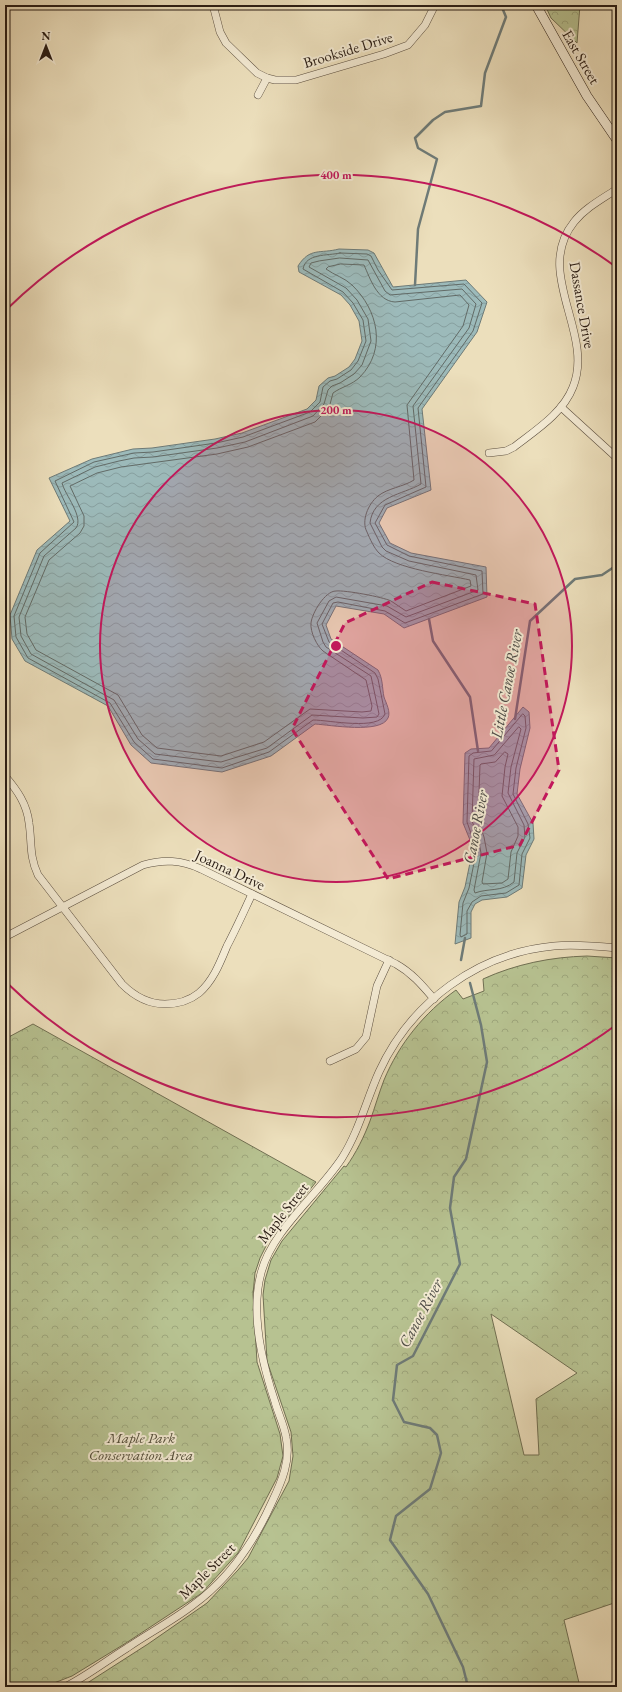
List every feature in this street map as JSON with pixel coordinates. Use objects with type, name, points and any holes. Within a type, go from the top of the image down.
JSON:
[{"type":"street","points":[[213,5],[220,32],[226,43],[257,73],[267,78],[258,95]]},
{"type":"street","name":"Brookside Drive","points":[[267,78],[275,80],[296,80],[384,54],[408,45],[425,25],[436,5]]},
{"type":"street","name":"East Street","points":[[536,5],[587,96],[617,140]]},
{"type":"street","name":"Dassance Drive","points":[[489,453],[512,449],[561,407],[573,388],[578,370],[577,343],[559,271],[560,254],[563,241],[579,216],[617,189]]},
{"type":"street","points":[[561,407],[617,458]]},
{"type":"street","points":[[5,776],[19,794],[26,808],[30,824],[31,858],[34,867],[42,880],[117,978],[132,993],[145,1001],[170,1004],[184,1002],[204,988],[213,975],[252,894]]},
{"type":"street","name":"Joanna Drive","points":[[5,937],[143,865],[162,861],[173,861],[192,864],[389,960],[408,971],[434,999]]},
{"type":"street","name":"Maple Street","points":[[65,1687],[90,1673],[196,1603],[228,1572],[247,1549],[259,1529],[280,1484],[287,1461],[287,1439],[262,1360],[260,1348],[258,1304],[261,1270],[267,1254],[275,1241],[328,1178],[354,1138],[379,1072],[393,1046],[406,1028],[434,999],[453,983],[478,968],[507,955],[521,951],[554,946],[574,945],[617,948]]},
{"type":"street","points":[[330,1061],[356,1049],[366,1038],[377,986],[389,960]]},
{"type":"highlighted area","points":[[432,582],[535,604],[559,770],[520,845],[388,879],[292,729],[345,623]]},
{"type":"green space","points":[[545,5],[580,5],[577,43],[551,18]]},
{"type":"green space","points":[[587,956],[617,958],[617,1602],[564,1620],[580,1687],[81,1687],[148,1644],[207,1603],[248,1558],[289,1481],[293,1456],[291,1432],[267,1361],[263,1295],[265,1280],[271,1260],[282,1241],[344,1166],[346,1167],[360,1145],[368,1127],[384,1080],[405,1042],[423,1019],[456,990],[463,999],[484,991],[483,979],[508,969],[534,962]],"holes":[[[491,1314],[577,1373],[536,1399],[539,1455],[524,1455]]]},
{"type":"green space","name":"Maple Park Conservation Area","points":[[33,1024],[316,1182],[268,1242],[255,1273],[253,1294],[257,1362],[280,1434],[283,1456],[277,1478],[238,1553],[202,1593],[126,1643],[72,1676],[54,1683],[37,1686],[5,1683],[5,1039]]},
{"type":"water","points":[[339,249],[368,250],[374,253],[393,287],[466,280],[487,302],[477,332],[422,409],[431,490],[387,508],[379,523],[390,543],[411,553],[486,567],[487,597],[404,628],[384,614],[336,606],[326,625],[331,639],[378,670],[389,713],[388,718],[383,723],[376,726],[366,727],[343,727],[315,724],[271,756],[222,772],[151,763],[131,745],[108,706],[25,661],[12,639],[10,615],[37,550],[70,521],[49,478],[92,459],[133,449],[152,448],[215,439],[242,433],[307,409],[316,400],[319,386],[328,378],[335,376],[349,367],[355,359],[362,341],[359,321],[350,305],[341,295],[299,272],[298,266],[307,256],[316,252]]},
{"type":"water","points":[[523,707],[529,712],[530,728],[520,769],[517,794],[533,823],[534,839],[526,855],[522,888],[507,897],[482,900],[475,904],[471,912],[471,938],[455,944],[459,902],[465,887],[472,853],[470,840],[463,823],[465,753],[471,749],[489,748]]},
{"type":"waterway","name":"Canoe River","points":[[415,285],[418,229],[437,159],[418,148],[415,138],[433,120],[445,112],[481,106],[485,73],[506,17],[501,5]]},
{"type":"waterway","name":"Little Canoe River","points":[[515,719],[530,621],[575,579],[602,575],[617,565]]},
{"type":"waterway","name":"Canoe River","points":[[429,619],[433,641],[470,697],[478,751]]},
{"type":"waterway","name":"Canoe River","points":[[461,960],[465,938]]},
{"type":"waterway","name":"Canoe River","points":[[468,1687],[463,1667],[428,1594],[390,1540],[396,1516],[430,1489],[441,1453],[437,1435],[430,1428],[404,1422],[393,1400],[397,1365],[413,1356],[460,1264],[450,1208],[454,1177],[466,1159],[487,1062],[481,1025],[470,983]]}]
